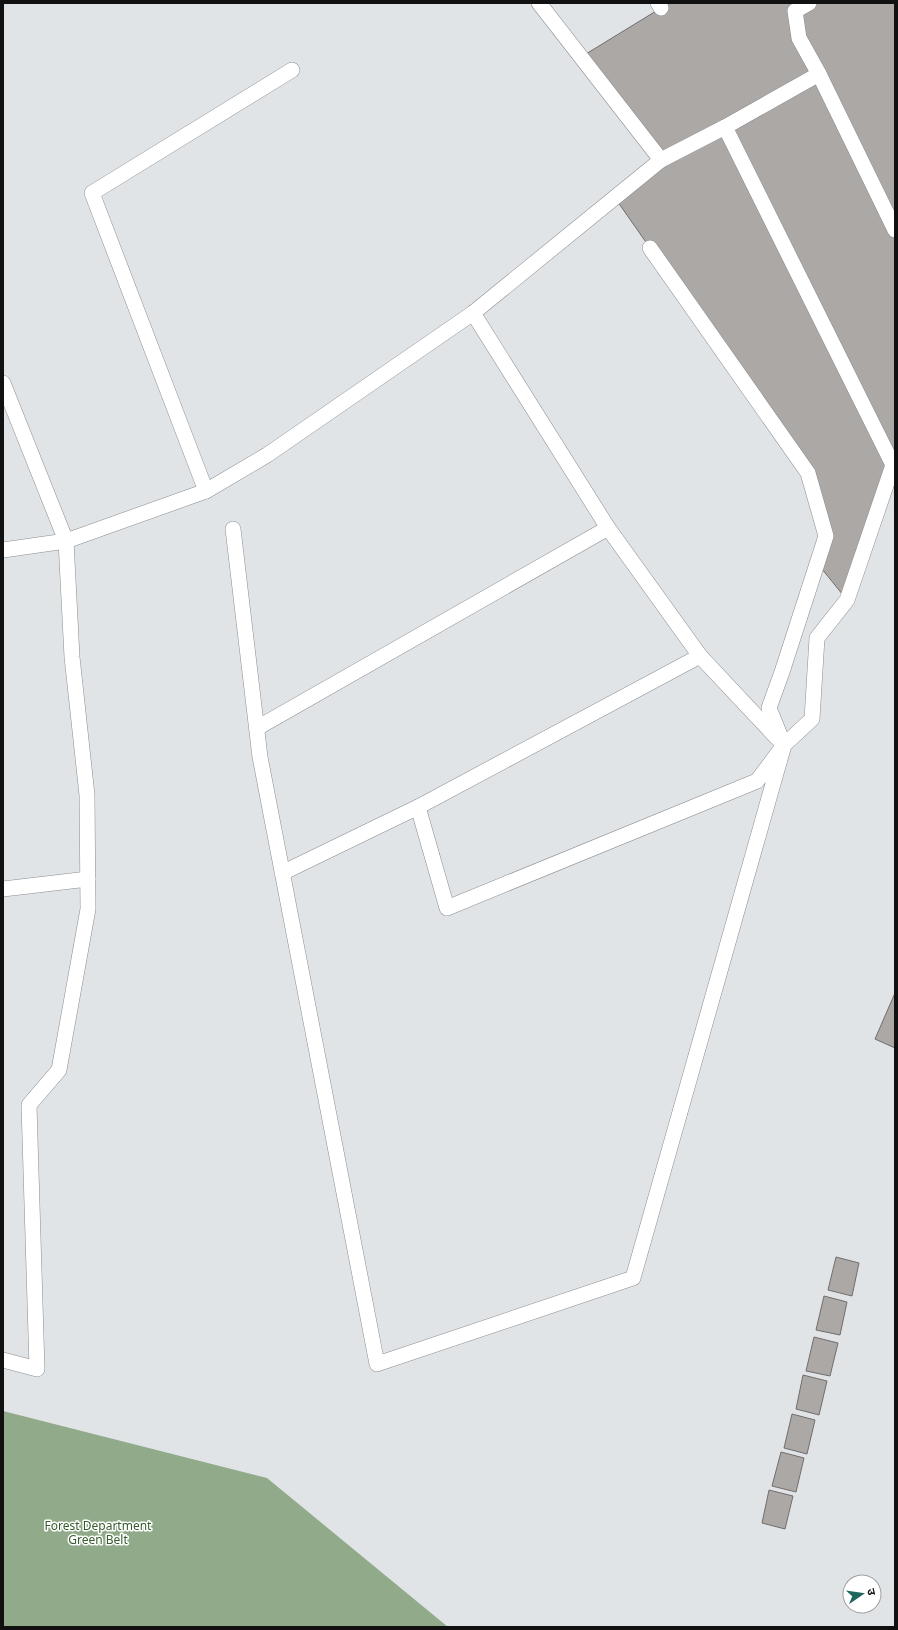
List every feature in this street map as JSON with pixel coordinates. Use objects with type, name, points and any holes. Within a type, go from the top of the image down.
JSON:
[{"type":"lane","points":[[539,3],[661,160]]},
{"type":"lane","points":[[809,3],[795,11],[799,38],[819,74],[895,230]]},
{"type":"lane","points":[[206,491],[92,193],[292,70]]},
{"type":"lane","points":[[3,550],[66,541],[206,491],[267,455],[473,313],[661,160],[725,127],[819,74]]},
{"type":"lane","points":[[418,807],[447,908],[756,781],[784,745],[812,719],[817,638],[847,600],[894,464],[725,127]]},
{"type":"lane","points":[[233,529],[260,757],[377,1364],[633,1278],[784,745],[769,708],[826,536],[808,473],[650,248]]},
{"type":"lane","points":[[473,313],[608,528],[700,656],[784,745]]},
{"type":"lane","points":[[3,383],[66,541],[72,657],[87,795],[88,879],[88,909],[59,1070],[29,1105],[37,1369],[3,1360]]},
{"type":"lane","points":[[257,728],[608,528]]},
{"type":"lane","points":[[282,873],[418,807],[700,656]]},
{"type":"lane","points":[[3,889],[88,879]]},
{"type":"green space","name":"Forest Department Green Belt","points":[[3,1411],[267,1478],[448,1627],[3,1627]]},
{"type":"building","points":[[658,3],[809,3],[795,11],[819,74],[661,160],[581,57],[661,8]]},
{"type":"building","points":[[809,3],[895,3],[895,464],[847,600],[818,564],[826,536],[808,473],[615,198],[661,160],[819,74],[795,11]]},
{"type":"building","points":[[895,993],[895,1048],[875,1039]]},
{"type":"building","points":[[836,1257],[859,1263],[852,1296],[828,1290]]},
{"type":"building","points":[[824,1296],[847,1302],[840,1335],[816,1330]]},
{"type":"building","points":[[814,1337],[838,1343],[830,1376],[806,1371]]},
{"type":"building","points":[[803,1375],[827,1381],[819,1415],[796,1409]]},
{"type":"building","points":[[792,1414],[815,1420],[807,1454],[784,1448]]},
{"type":"building","points":[[781,1452],[804,1458],[796,1492],[772,1486]]},
{"type":"building","points":[[769,1490],[793,1496],[785,1529],[762,1523]]}]
